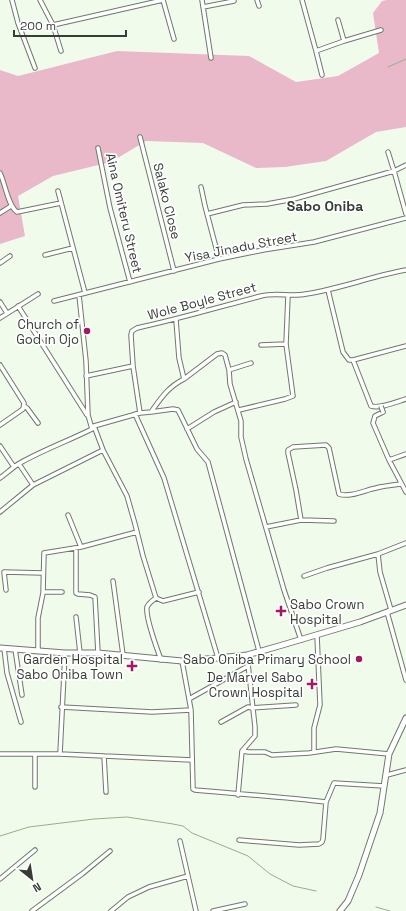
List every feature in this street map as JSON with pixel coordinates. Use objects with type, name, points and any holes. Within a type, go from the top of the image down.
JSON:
[{"type":"main road","points":[[2,648],[64,653],[98,653],[182,661],[247,655],[317,635],[406,605]]},
{"type":"main road","points":[[340,911],[348,901],[359,875],[380,814],[389,754],[404,728],[406,718]]},
{"type":"street","points":[[12,0],[18,23],[35,68]]},
{"type":"street","points":[[40,0],[53,25],[61,51]]},
{"type":"street","points":[[53,25],[163,0],[174,39]]},
{"type":"street","points":[[202,0],[211,58]]},
{"type":"street","points":[[257,0],[259,6]]},
{"type":"street","points":[[302,0],[322,76]]},
{"type":"street","points":[[203,6],[234,1]]},
{"type":"street","points":[[338,20],[344,41]]},
{"type":"street","points":[[316,51],[381,30]]},
{"type":"street","name":"Salako Close","points":[[140,137],[174,271]]},
{"type":"street","name":"Aina Omiteru Street","points":[[98,148],[110,208],[130,282]]},
{"type":"street","points":[[388,152],[406,214]]},
{"type":"street","points":[[207,214],[243,205],[267,204],[294,199],[394,171],[406,165]]},
{"type":"street","points":[[0,173],[4,181],[11,206],[17,212],[61,203]]},
{"type":"street","points":[[201,187],[219,259]]},
{"type":"street","points":[[58,191],[84,293]]},
{"type":"street","points":[[0,213],[11,206]]},
{"type":"street","name":"Yisa Jinadu Street","points":[[54,300],[219,259],[314,242],[406,218]]},
{"type":"street","points":[[45,255],[73,248]]},
{"type":"street","points":[[0,263],[10,256]]},
{"type":"street","name":"Wole Boyle Street","points":[[140,413],[130,335],[132,331],[137,328],[176,320],[262,296],[288,296],[328,290],[357,281],[406,270]]},
{"type":"street","points":[[328,290],[342,352],[349,360],[406,346]]},
{"type":"street","points":[[0,318],[38,294]]},
{"type":"street","points":[[79,295],[88,415]]},
{"type":"street","points":[[239,410],[293,396],[286,344],[288,296]]},
{"type":"street","points":[[0,302],[7,313]]},
{"type":"street","points":[[18,306],[88,415],[103,450],[127,496],[156,598],[163,601],[199,592]]},
{"type":"street","points":[[176,320],[179,358],[184,379]]},
{"type":"street","points":[[261,345],[286,344]]},
{"type":"street","points":[[151,412],[166,391],[174,384],[184,379],[217,354],[222,353],[225,355],[230,384],[239,410],[242,425],[241,437],[246,459],[284,590],[301,640]]},
{"type":"street","points":[[353,360],[368,401],[372,407],[382,406],[406,399]]},
{"type":"street","points":[[228,370],[251,363]]},
{"type":"street","points":[[0,365],[24,403],[24,406],[28,408],[38,423]]},
{"type":"street","points":[[86,376],[133,366]]},
{"type":"street","points":[[187,429],[214,412],[236,402]]},
{"type":"street","points":[[0,425],[23,409],[24,406]]},
{"type":"street","points":[[382,406],[383,412],[375,416],[373,423],[389,460],[406,492]]},
{"type":"street","points":[[0,478],[14,467],[36,454],[66,442],[93,427],[140,413],[178,410],[197,449],[209,465],[259,651]]},
{"type":"street","points":[[135,414],[164,478],[218,658]]},
{"type":"street","points":[[301,520],[288,453],[288,450],[293,447],[326,445],[329,448],[339,494],[341,495],[355,494],[374,488],[401,484]]},
{"type":"street","points":[[0,446],[14,467]]},
{"type":"street","points":[[0,512],[33,485],[103,450]]},
{"type":"street","points":[[389,460],[406,454]]},
{"type":"street","points":[[19,464],[33,485]]},
{"type":"street","points":[[68,516],[81,547]]},
{"type":"street","points":[[266,527],[301,520],[334,521]]},
{"type":"street","points":[[38,651],[38,618],[43,592],[44,553],[81,547],[138,532]]},
{"type":"street","points":[[304,576],[378,554],[406,543]]},
{"type":"street","points":[[76,548],[76,593],[90,594],[96,598],[98,653]]},
{"type":"street","points":[[378,554],[380,572],[406,680]]},
{"type":"street","points":[[6,590],[4,572],[43,573]]},
{"type":"street","points":[[113,582],[123,655]]},
{"type":"street","points":[[43,592],[62,592]]},
{"type":"street","points":[[156,598],[149,603],[147,610],[151,630],[161,660]]},
{"type":"street","points":[[76,617],[80,653]]},
{"type":"street","points":[[314,752],[314,728],[320,705],[317,635]]},
{"type":"street","points":[[2,648],[6,673],[21,722]]},
{"type":"street","points":[[15,649],[22,695]]},
{"type":"street","points":[[60,754],[64,653]]},
{"type":"street","points":[[238,795],[242,751],[255,736],[247,655]]},
{"type":"street","points":[[182,661],[191,710],[192,786],[195,790],[326,802]]},
{"type":"street","points":[[189,699],[248,666]]},
{"type":"street","points":[[222,722],[248,707],[296,705]]},
{"type":"street","points":[[62,708],[152,712],[191,710]]},
{"type":"street","points":[[242,751],[266,752],[272,755],[336,749],[389,754]]},
{"type":"street","points":[[0,754],[60,754],[192,760]]},
{"type":"street","points":[[35,754],[35,788]]},
{"type":"street","points":[[104,756],[106,792]]},
{"type":"street","points":[[387,775],[406,770]]},
{"type":"street","points":[[239,840],[299,845],[319,844],[323,839],[326,802],[334,783],[384,786]]},
{"type":"street","points":[[180,841],[196,911]]},
{"type":"street","points":[[0,878],[35,850]]},
{"type":"street","points":[[32,911],[110,851]]},
{"type":"street","points":[[111,911],[128,897],[149,887],[188,876]]},
{"type":"street","points":[[213,911],[245,904]]},
{"type":"shaded area","points":[[406,0],[406,127],[376,132],[326,161],[285,167],[256,168],[203,143],[146,141],[111,162],[53,176],[18,196],[25,236],[0,244],[0,70],[18,76],[117,51],[249,56],[296,82],[338,76],[379,53],[373,13],[382,1]]},
{"type":"waterway","points":[[388,67],[406,59]]},
{"type":"waterway","points":[[0,836],[29,827],[94,819],[127,817],[173,824],[183,826],[192,833],[248,856],[270,874],[293,886],[316,891]]},
{"type":"waterway","points":[[376,907],[390,911]]},
{"type":"place","name":"Church of God in Ojo","points":[[87,331]]},
{"type":"place","name":"Sabo Crown Hospital","points":[[281,611]]},
{"type":"place","name":"Sabo Oniba Primary School","points":[[359,659]]},
{"type":"place","name":"Garden Hospital Sabo Oniba Town","points":[[132,666]]},
{"type":"place","name":"De Marvel Sabo Crown Hospital","points":[[312,684]]},
{"type":"district","name":"Sabo Oniba","points":[[325,206]]}]
